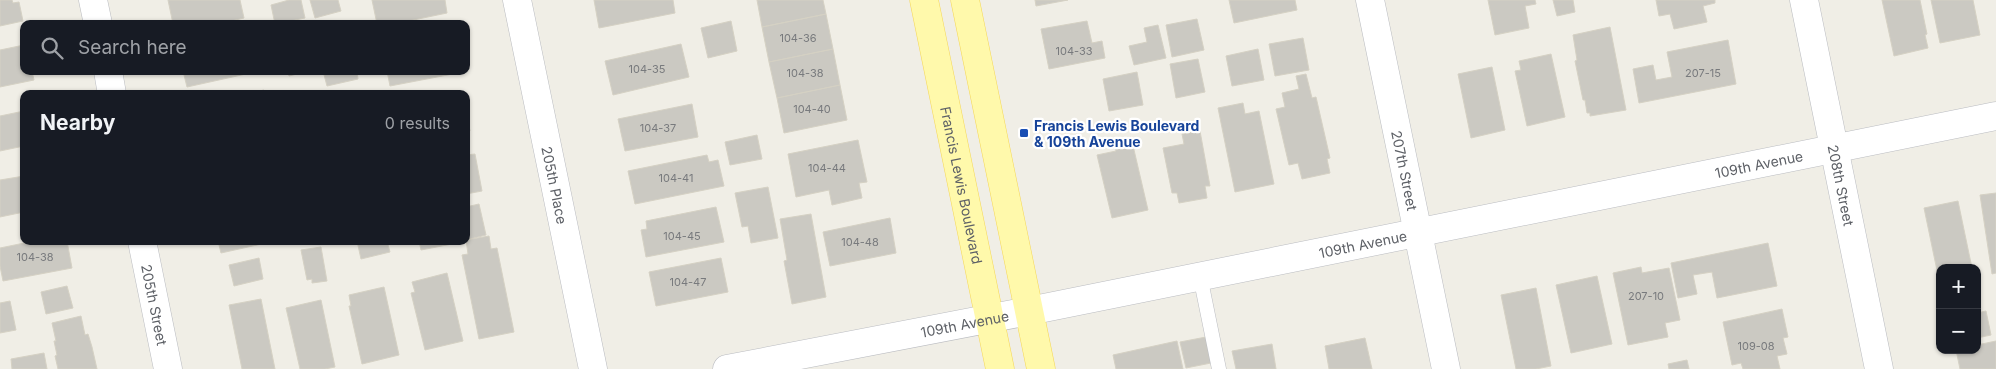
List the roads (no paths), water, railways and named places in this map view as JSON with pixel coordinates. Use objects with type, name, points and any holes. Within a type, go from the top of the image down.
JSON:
[{"type":"main road","name":"Francis Lewis Boulevard","points":[[924,0],[1000,369]]},
{"type":"main road","points":[[965,0],[1041,369]]},
{"type":"street","points":[[93,0],[97,20]]},
{"type":"street","name":"205th Place","points":[[517,0],[593,369]]},
{"type":"street","name":"207th Street","points":[[1370,0],[1446,369]]},
{"type":"street","name":"208th Street","points":[[1804,0],[1879,369]]},
{"type":"street","points":[[109,75],[111,90]]},
{"type":"street","name":"109th Avenue","points":[[727,369],[815,361],[990,319],[1996,116]]},
{"type":"street","name":"205th Street","points":[[143,245],[168,369]]},
{"type":"lane","points":[[1200,276],[1219,369]]},
{"type":"place","name":"Francis Lewis Boulevard & 109th Avenue","points":[[1024,133]]}]
